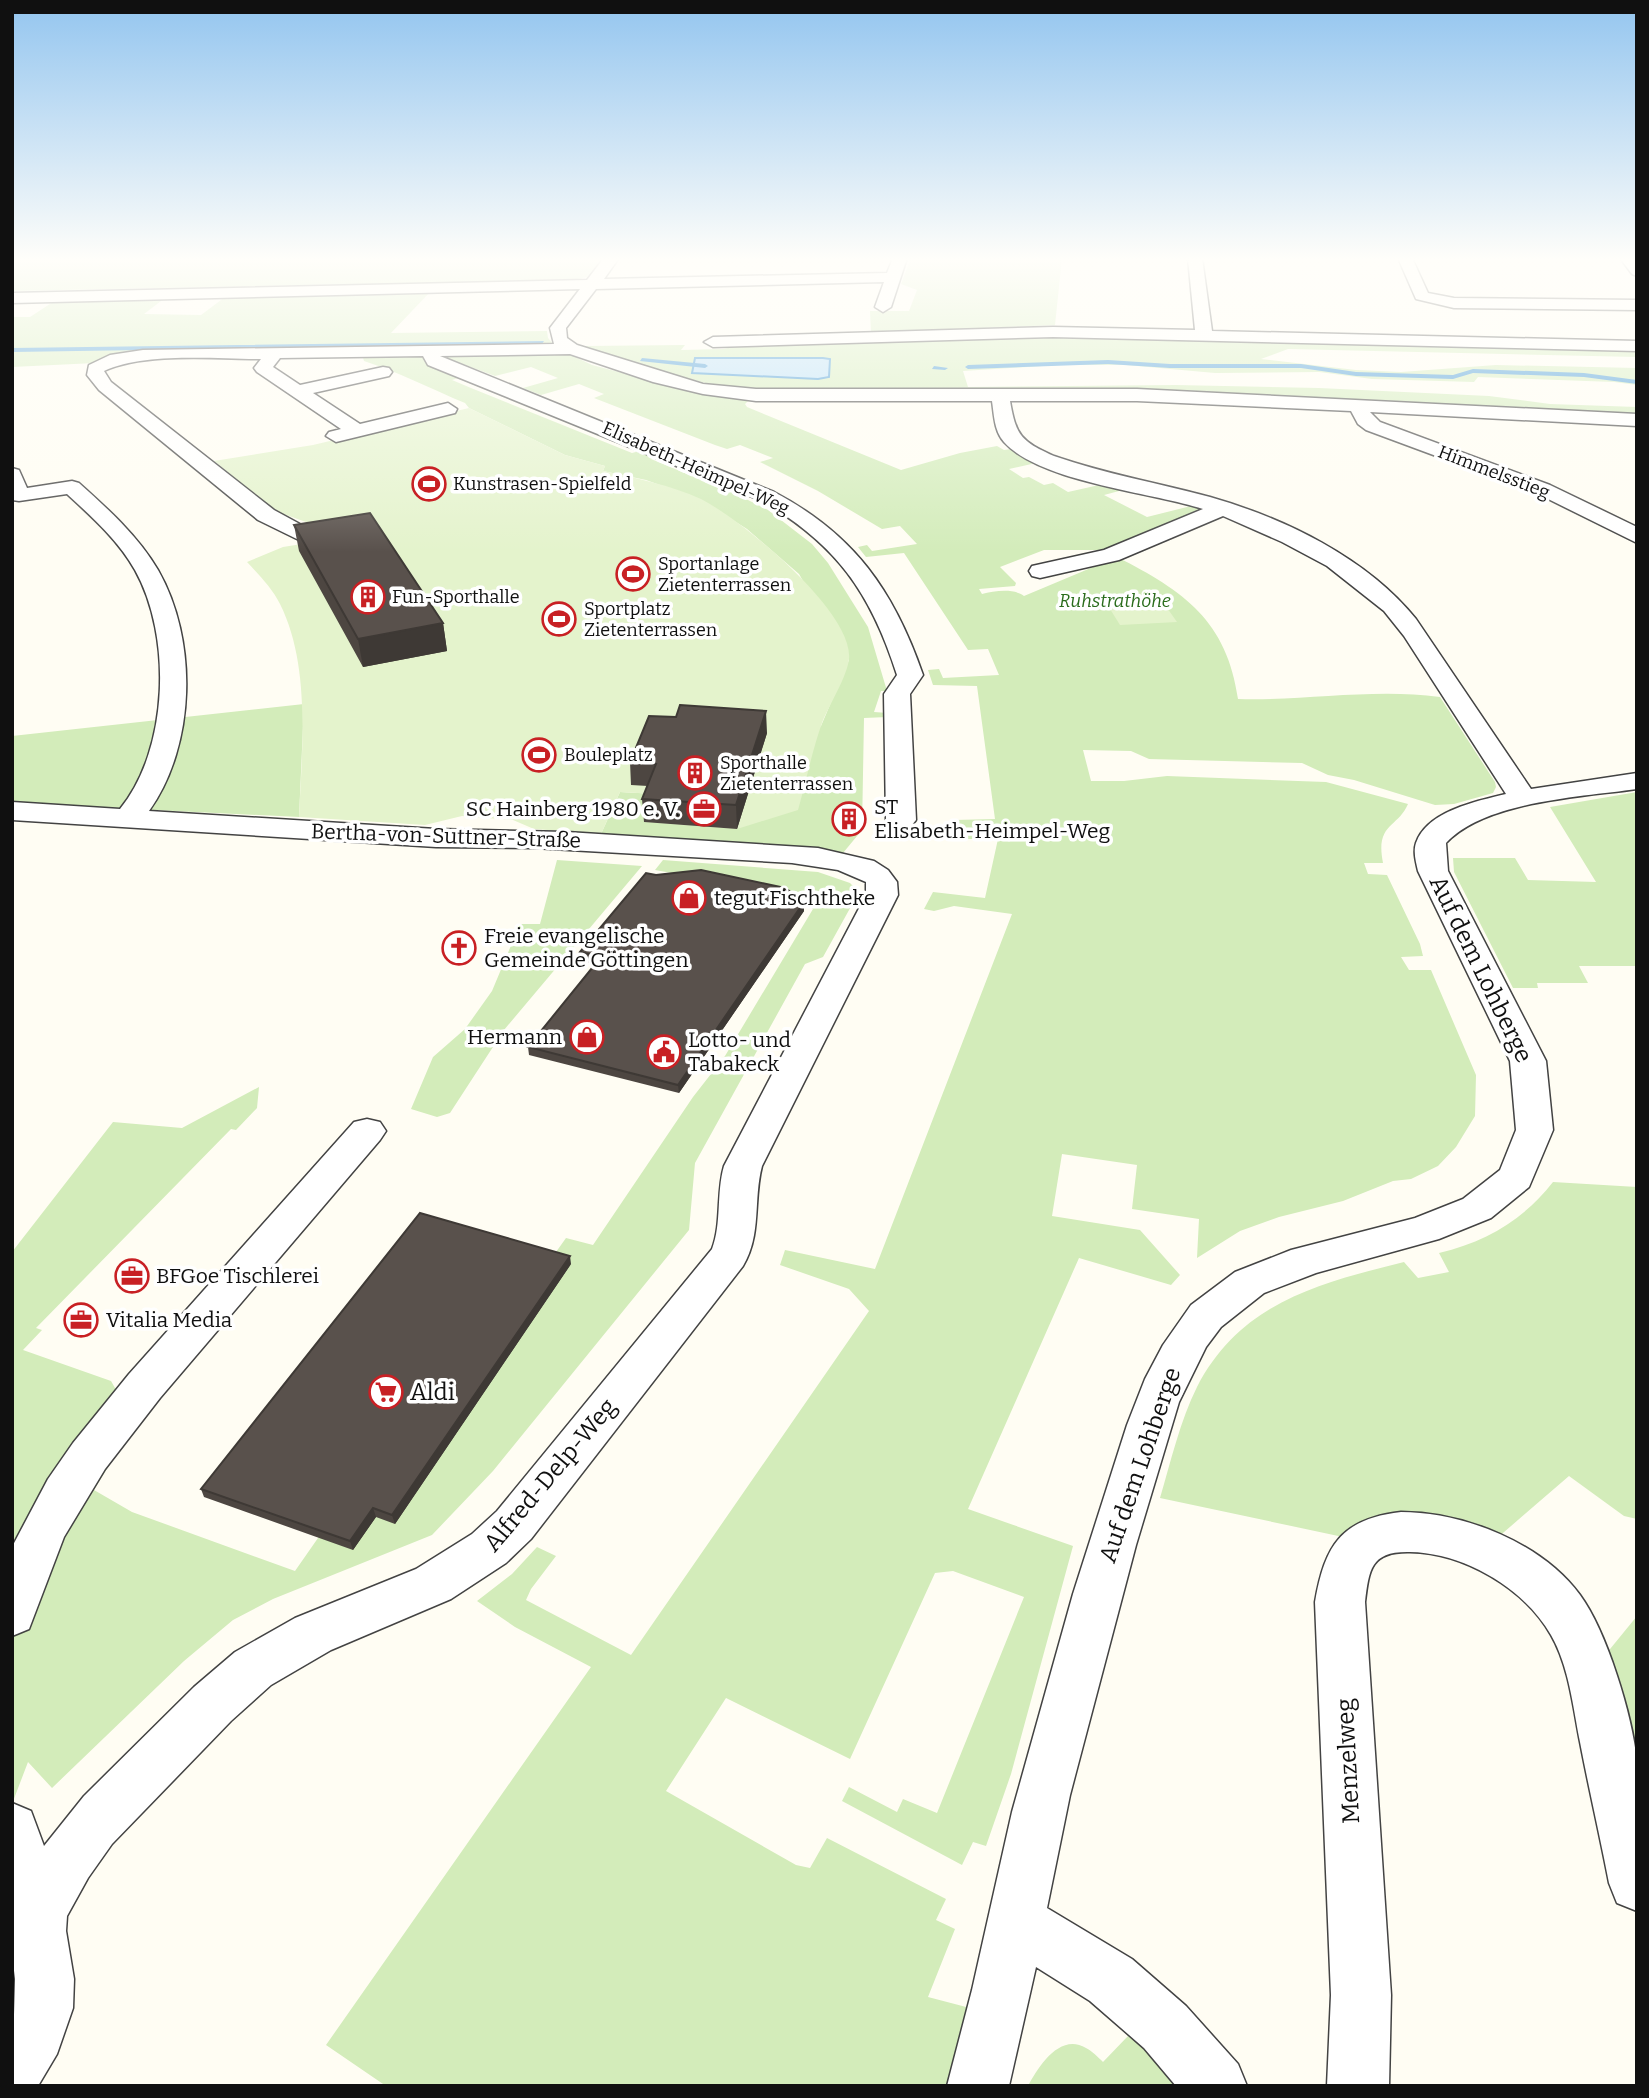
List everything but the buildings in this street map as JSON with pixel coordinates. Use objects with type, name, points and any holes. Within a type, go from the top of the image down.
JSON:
[{"type":"street","points":[[137,356],[116,359],[95,369],[96,375],[105,386],[266,515],[304,536],[331,534]]},
{"type":"street","points":[[273,356],[263,368],[357,431]]},
{"type":"street","name":"Elisabeth-Heimpel-Weg","points":[[431,356],[434,361],[696,465],[784,504],[814,523],[853,559],[900,639],[910,675],[897,694],[901,820]]},
{"type":"street","points":[[592,356],[659,378],[737,394],[814,397],[1138,395],[1637,420]]},
{"type":"street","points":[[297,391],[383,372]]},
{"type":"street","points":[[1000,396],[1008,433],[1020,446],[1036,456],[1077,471],[1165,491],[1223,508],[1304,545],[1355,575],[1392,606],[1420,643],[1523,798]]},
{"type":"street","name":"Himmelsstieg","points":[[1357,406],[1364,420],[1373,426],[1542,489],[1637,536]]},
{"type":"street","points":[[331,437],[449,409]]},
{"type":"street","points":[[12,474],[19,495],[72,487],[125,540],[147,570],[163,604],[173,647],[170,713],[162,751],[146,794],[127,819]]},
{"type":"street","points":[[1040,571],[1111,555],[1223,508]]},
{"type":"street","name":"Auf dem Lohberge","points":[[978,2086],[1036,1824],[1111,1544],[1172,1363],[1207,1314],[1252,1282],[1321,1254],[1431,1228],[1477,1210],[1510,1187],[1524,1164],[1533,1141],[1535,1087],[1528,1061],[1433,870],[1431,841],[1440,829],[1462,817],[1523,798],[1637,781]]},
{"type":"street","name":"Bertha-von-Suttner-Straße","points":[[12,811],[436,838],[558,840],[810,857],[851,865],[877,876]]},
{"type":"street","name":"Alfred-Delp-Weg","points":[[36,1924],[56,1879],[78,1843],[233,1684],[283,1648],[433,1586],[472,1564],[514,1525],[574,1451],[729,1256],[736,1238],[738,1190],[743,1166],[882,895],[883,885],[877,876]]},
{"type":"street","points":[[12,1614],[30,1559],[79,1466],[140,1391],[367,1131]]},
{"type":"street","name":"Menzelweg","points":[[1358,2086],[1361,1995],[1340,1602],[1345,1568],[1357,1546],[1388,1533],[1427,1531],[1460,1540],[1503,1559],[1537,1582],[1568,1619],[1584,1653],[1596,1695],[1637,1883]]},
{"type":"street","points":[[12,1830],[36,1924],[43,1965],[44,2014],[36,2037],[12,2070]]},
{"type":"street","points":[[1015,1921],[1111,1980],[1165,2027],[1216,2086]]},
{"type":"green space","points":[[12,356],[127,356],[95,363],[12,367]]},
{"type":"green space","points":[[363,356],[421,356],[465,376],[452,380],[471,388],[632,453],[647,449],[652,451],[641,455],[662,455],[651,459],[768,510],[812,544],[828,563],[868,627],[887,691],[881,691],[874,712],[888,713],[888,717],[864,718],[862,830],[843,853],[610,837],[601,834],[620,792],[656,794],[821,726],[849,660],[799,574],[747,529],[701,500],[646,480],[603,471],[605,466],[565,455],[469,408],[465,403],[364,361]]},
{"type":"green space","name":"Ruhstrathöhe","points":[[573,356],[592,365],[661,383],[750,399],[745,404],[747,407],[901,470],[960,453],[997,446],[1004,450],[1011,449],[1036,463],[1009,469],[1023,478],[1029,477],[1044,485],[1053,483],[1068,492],[1108,483],[1120,486],[1119,491],[1104,495],[1147,517],[1195,505],[1201,510],[1104,550],[1044,550],[1000,567],[1016,583],[1015,586],[979,589],[982,594],[1009,591],[1024,596],[1117,557],[1182,596],[1213,629],[1224,649],[1238,699],[1364,694],[1440,697],[1495,782],[1493,793],[1454,804],[1435,805],[1354,780],[1328,775],[1302,763],[1149,759],[1131,751],[1083,750],[1091,781],[1124,781],[1167,776],[1326,782],[1408,804],[1382,840],[1383,863],[1364,863],[1368,874],[1387,875],[1420,944],[1423,956],[1401,957],[1409,970],[1431,970],[1476,1075],[1475,1116],[1456,1147],[1438,1166],[1411,1179],[1393,1181],[1343,1201],[1279,1217],[1240,1231],[1197,1258],[1199,1219],[1132,1209],[1137,1165],[1062,1154],[1052,1216],[1140,1230],[1180,1275],[1171,1285],[1079,1258],[968,1509],[1073,1546],[1011,1774],[986,1846],[973,1842],[962,1865],[842,1801],[849,1787],[897,1812],[903,1799],[937,1813],[1024,1597],[953,1571],[935,1573],[850,1759],[726,1698],[666,1791],[796,1865],[810,1868],[827,1838],[946,1899],[936,1920],[955,1929],[928,1997],[970,2008],[947,2086],[386,2086],[326,2045],[591,1667],[515,1627],[477,1601],[512,1574],[537,1547],[556,1556],[526,1600],[631,1655],[869,1311],[849,1289],[780,1265],[785,1250],[875,1269],[1012,914],[954,906],[934,911],[924,909],[933,892],[985,898],[998,839],[956,839],[954,820],[995,819],[977,686],[933,685],[928,670],[939,669],[943,678],[999,675],[988,649],[968,650],[904,553],[866,557],[858,547],[867,545],[872,551],[917,544],[900,526],[882,529],[818,491],[760,462],[773,458],[740,445],[727,449],[715,445],[594,398],[604,394],[579,384],[541,395],[523,388],[558,378],[531,367],[495,376],[444,357]]},
{"type":"green space","points":[[614,356],[1269,356],[1261,359],[1356,370],[1401,372],[1496,365],[1637,368],[1637,385],[1478,377],[1474,382],[1372,379],[1319,372],[1215,373],[1126,365],[1058,365],[963,371],[968,387],[1176,385],[1319,388],[1489,396],[1550,404],[1637,407],[1637,416],[1146,392],[823,394],[714,385]]},
{"type":"green space","name":"Sportplatz Zietenterrassen","points":[[469,408],[565,455],[605,466],[603,471],[665,486],[701,499],[767,546],[815,593],[834,617],[846,639],[849,659],[822,723],[798,810],[737,829],[644,822],[655,794],[620,792],[601,834],[534,829],[513,820],[462,816],[425,825],[299,817],[302,709],[296,654],[290,628],[280,604],[247,562],[283,547],[333,539],[323,528],[275,511],[214,461],[313,445]]},
{"type":"green space","points":[[1165,605],[1177,622],[1120,625],[1110,609]]},
{"type":"green space","points":[[304,704],[299,817],[12,803],[12,736]]},
{"type":"green space","points":[[1637,792],[1637,966],[1579,966],[1588,983],[1537,983],[1538,988],[1513,988],[1454,872],[1453,858],[1515,858],[1528,880],[1596,882],[1550,807]]},
{"type":"green space","points":[[557,860],[642,866],[504,1030],[450,1113],[437,1117],[411,1109],[433,1057],[465,1029],[492,991],[520,924],[540,924]]},
{"type":"green space","points":[[663,860],[818,872],[850,883],[859,892],[823,957],[805,964],[695,1163],[689,1230],[493,1471],[432,1535],[273,1599],[233,1620],[184,1661],[52,1788],[28,1762],[12,1804],[12,1252],[113,1122],[182,1128],[259,1087],[257,1108],[236,1130],[231,1129],[36,1328],[42,1330],[23,1350],[111,1381],[135,1423],[94,1490],[132,1512],[295,1571],[318,1538],[566,1238],[593,1245],[693,1097],[725,1056],[813,909],[789,894],[655,870]]},
{"type":"green space","points":[[1553,1182],[1637,1187],[1637,1519],[1624,1516],[1569,1476],[1496,1539],[1343,1537],[1160,1498],[1181,1427],[1197,1387],[1215,1358],[1236,1335],[1286,1300],[1342,1278],[1404,1262],[1418,1278],[1449,1272],[1439,1253],[1473,1242],[1502,1228],[1529,1208]]},
{"type":"green space","points":[[1637,1616],[1637,1777],[1606,1654]]},
{"type":"green space","points":[[1128,2036],[1146,2049],[1179,2086],[1028,2086],[1044,2061],[1059,2048],[1076,2044],[1086,2048],[1103,2062]]},
{"type":"water","points":[[695,358],[823,358],[830,359],[829,377],[818,379],[692,373]]},
{"type":"waterway","points":[[642,360],[705,366]]},
{"type":"waterway","points":[[968,367],[1108,362],[1170,366],[1301,366],[1356,374],[1453,377],[1473,371],[1584,375],[1637,382]]},
{"type":"waterway","points":[[934,368],[945,368]]},
{"type":"place","name":"Kunstrasen-Spielfeld","points":[[429,484]]},
{"type":"place","name":"Sportanlage Zietenterrassen","points":[[633,574]]},
{"type":"place","name":"Fun-Sporthalle","points":[[368,597]]},
{"type":"place","name":"Sportplatz Zietenterrassen","points":[[559,619]]},
{"type":"place","name":"Bouleplatz","points":[[539,755]]},
{"type":"place","name":"Sporthalle Zietenterrassen","points":[[695,773]]},
{"type":"place","name":"SC Hainberg 1980 e. V.","points":[[704,809]]},
{"type":"place","name":"ST Elisabeth-Heimpel-Weg","points":[[849,819]]},
{"type":"place","name":"tegut Fischtheke","points":[[689,898]]},
{"type":"place","name":"Freie evangelische Gemeinde Göttingen","points":[[459,948]]},
{"type":"place","name":"Hermann","points":[[587,1037]]},
{"type":"place","name":"Lotto- und Tabakeck","points":[[664,1052]]},
{"type":"place","name":"BFGoe Tischlerei","points":[[132,1276]]},
{"type":"place","name":"Vitalia Media","points":[[81,1320]]},
{"type":"place","name":"Aldi","points":[[386,1392]]}]
